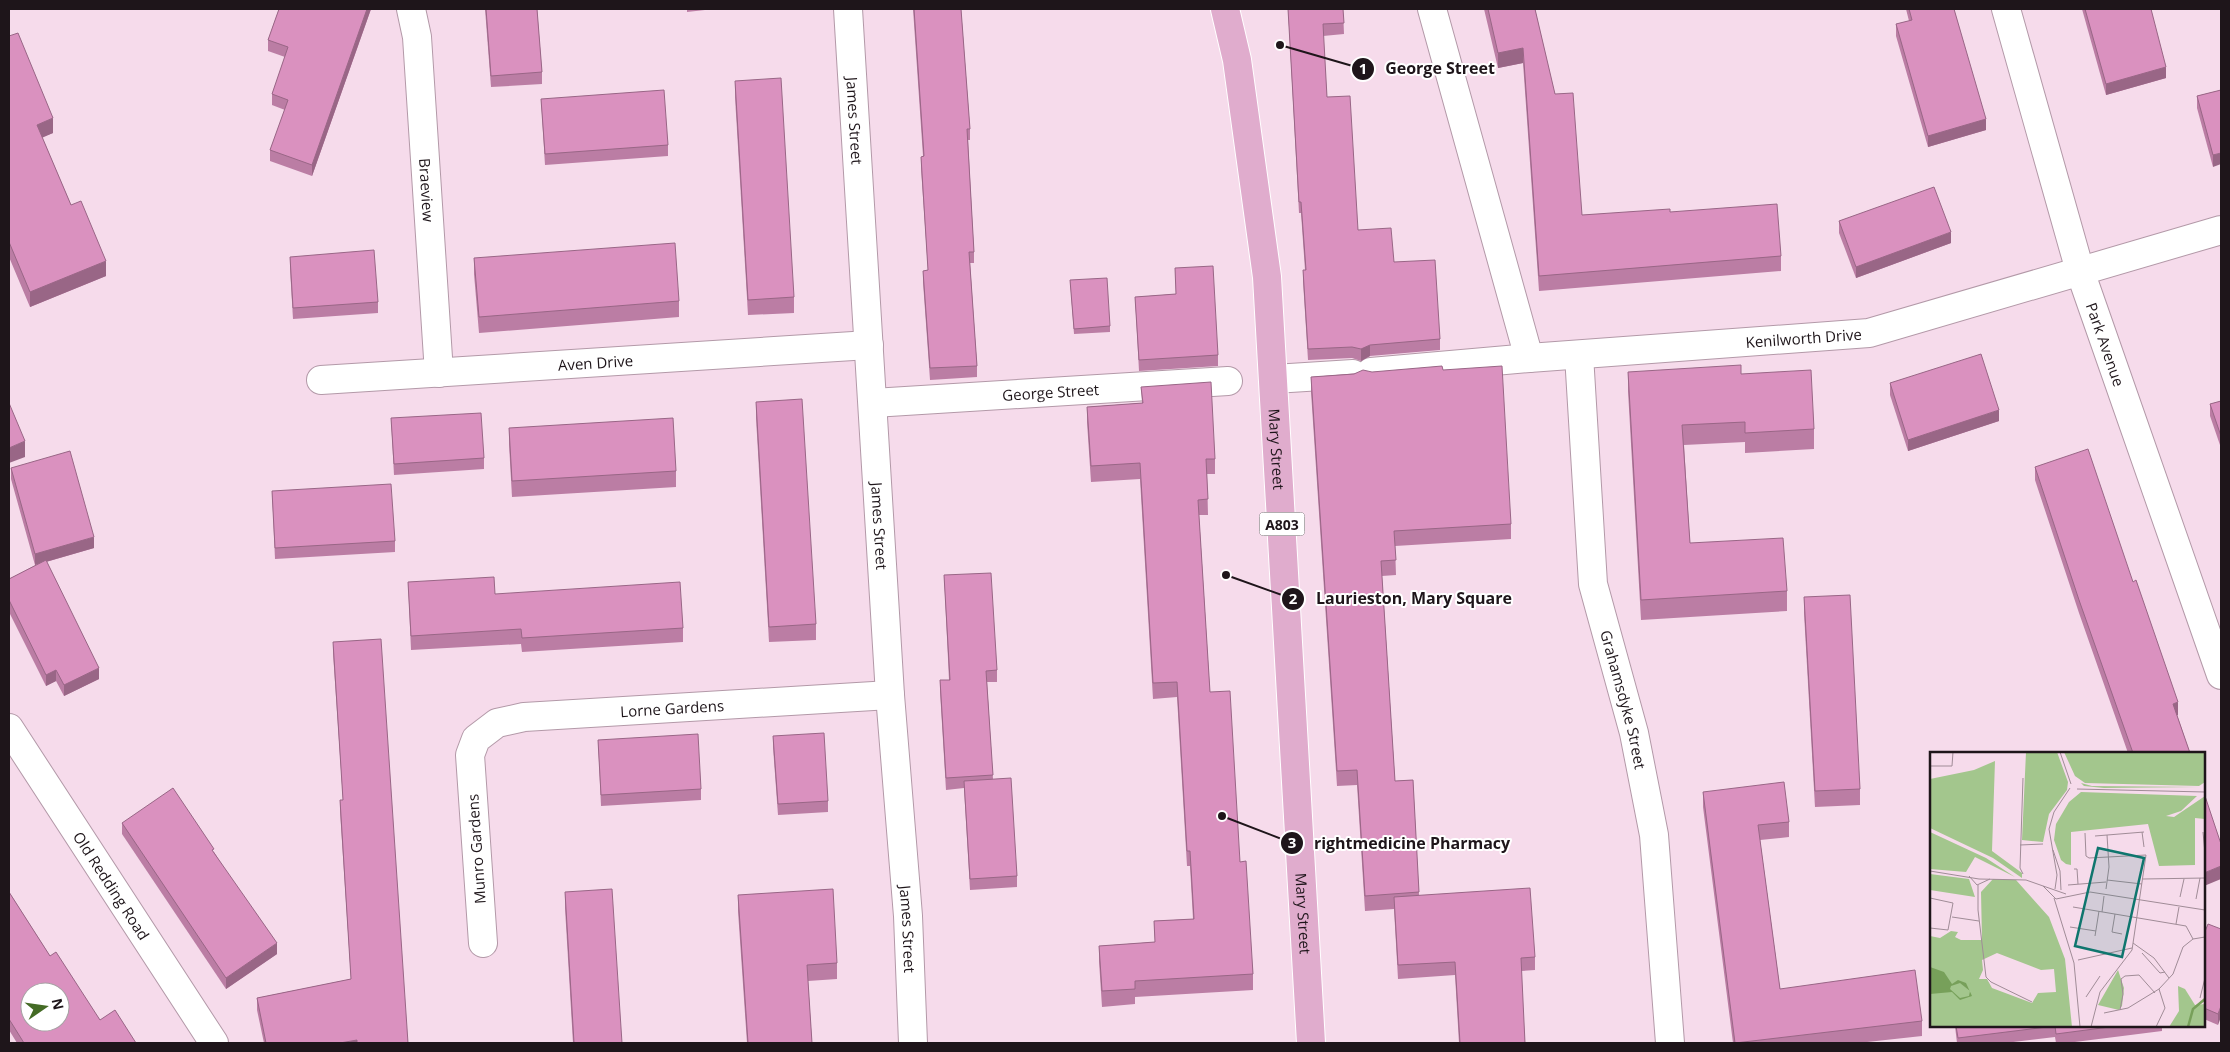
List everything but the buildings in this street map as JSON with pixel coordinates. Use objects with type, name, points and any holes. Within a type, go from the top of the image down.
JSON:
[{"type":"main road","name":"Mary Street","points":[[1225,9],[1237,60],[1250,143],[1267,277],[1311,1043]]},
{"type":"street","name":"Braeview","points":[[411,9],[417,37],[439,373]]},
{"type":"street","name":"James Street","points":[[848,9],[890,695],[908,916],[913,1043]]},
{"type":"street","points":[[1432,9],[1529,358]]},
{"type":"street","name":"Park Avenue","points":[[2006,9],[2080,272],[2221,675]]},
{"type":"street","name":"Kenilworth Drive","points":[[1274,379],[1869,332],[2221,230]]},
{"type":"street","name":"Aven Drive","points":[[321,380],[869,345]]},
{"type":"street","name":"Grahamsdyke Street","points":[[1579,355],[1593,584],[1634,732],[1654,835],[1670,1043]]},
{"type":"street","name":"George Street","points":[[873,403],[1228,382]]},
{"type":"street","name":"Lorne Gardens","points":[[470,755],[476,738],[497,723],[524,717],[890,695]]},
{"type":"street","name":"Old Redding Road","points":[[9,728],[214,1043]]},
{"type":"street","name":"Munro Gardens","points":[[470,755],[483,943]]},
{"type":"place","name":"George Street","points":[[1280,45]]},
{"type":"place","name":"Laurieston, Mary Square","points":[[1226,575]]},
{"type":"place","name":"rightmedicine Pharmacy","points":[[1222,816]]}]
